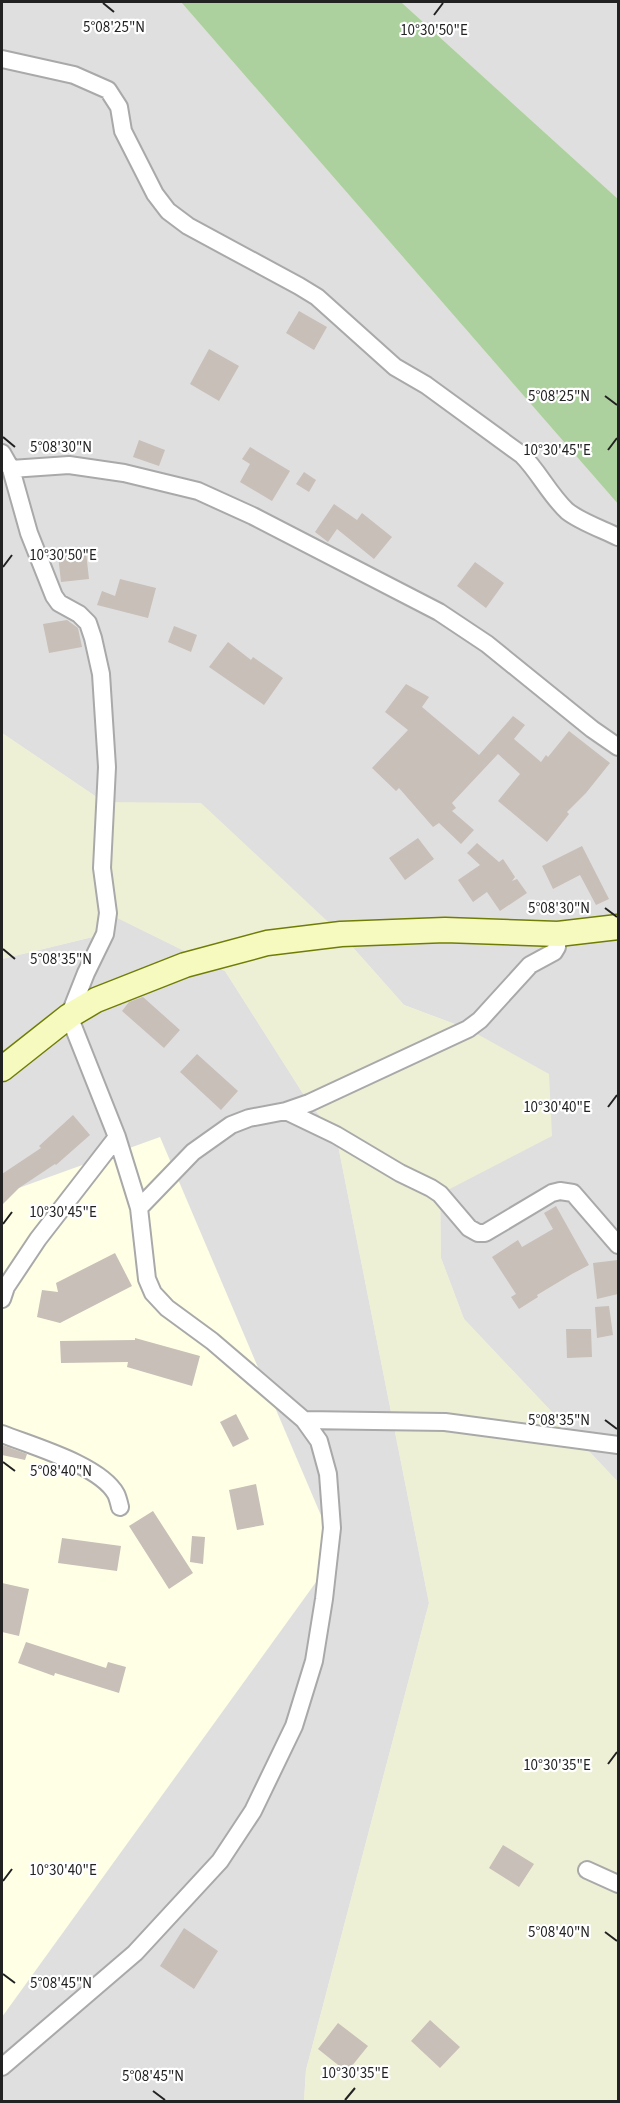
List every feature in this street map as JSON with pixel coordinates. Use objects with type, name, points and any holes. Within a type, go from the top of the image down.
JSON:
[{"type":"street","points":[[2,59],[74,75],[108,90],[119,106],[123,130],[154,194],[168,211],[188,226],[317,297],[395,368],[426,385],[522,455],[569,512],[618,537]]},
{"type":"street","points":[[2,453],[11,469],[28,533],[54,596],[59,603],[79,614],[88,623],[101,674],[107,767],[102,868],[108,913],[105,934],[69,1016],[117,1137],[139,1208],[147,1279],[153,1293],[167,1308],[212,1341],[304,1420],[318,1441],[328,1474],[332,1528],[314,1661],[294,1726],[253,1811],[220,1861],[135,1953],[2,2067]]},
{"type":"street","points":[[11,469],[69,465],[124,473],[198,492],[253,516],[439,612],[487,644],[592,729],[618,747]]},
{"type":"street","points":[[2,1069],[69,1016],[96,1000],[184,965],[267,943],[341,934],[445,930],[558,934],[618,927]]},
{"type":"street","points":[[139,1208],[193,1152],[231,1125],[249,1118],[286,1111],[309,1103],[468,1029],[480,1020],[530,965],[554,952],[557,947],[558,934]]},
{"type":"street","points":[[286,1111],[336,1135],[400,1173],[431,1188],[440,1194],[469,1228],[478,1233],[485,1233],[552,1193],[567,1191],[573,1193],[618,1245]]},
{"type":"street","points":[[2,1299],[6,1287],[38,1239],[117,1137]]},
{"type":"street","points":[[304,1420],[445,1422],[618,1445]]},
{"type":"street","points":[[2,1434],[65,1458],[101,1477],[117,1496],[120,1507]]},
{"type":"street","points":[[587,1870],[618,1884]]},
{"type":"shaded area","points":[[2,2],[181,2],[618,504],[618,1482],[464,1319],[441,1258],[440,1194],[468,1029],[404,1005],[341,934],[104,802],[2,733]]},
{"type":"shaded area","points":[[401,2],[618,2],[618,199]]},
{"type":"shaded area","points":[[2,733],[104,802],[201,803],[341,934],[404,1005],[468,1029],[549,1074],[552,1136],[440,1194],[441,1258],[464,1319],[618,1482],[618,2101],[304,2101],[306,2070],[429,1603],[336,1135],[309,1103],[225,971],[109,914],[105,934],[2,959]]},
{"type":"shaded area","points":[[108,913],[225,971],[309,1103],[336,1135],[429,1603],[306,2070],[304,2101],[2,2101],[2,959],[105,934]]},
{"type":"shaded area","points":[[160,1137],[337,1553],[2,2017],[2,1194]]},
{"type":"green space","points":[[181,2],[401,2],[618,199],[618,504]]},
{"type":"building","points":[[299,311],[327,327],[314,350],[286,333]]},
{"type":"building","points":[[209,349],[239,366],[219,401],[190,384]]},
{"type":"building","points":[[139,440],[165,450],[159,466],[133,457]]},
{"type":"building","points":[[250,447],[290,471],[272,501],[240,482],[250,464],[242,459]]},
{"type":"building","points":[[304,472],[316,480],[309,492],[296,484]]},
{"type":"building","points":[[334,504],[357,520],[362,513],[392,537],[374,559],[337,529],[328,542],[315,532]]},
{"type":"building","points":[[86,552],[89,579],[61,582],[58,555]]},
{"type":"building","points":[[475,562],[504,583],[486,608],[457,586]]},
{"type":"building","points":[[120,579],[156,588],[148,618],[97,605],[102,591],[115,596]]},
{"type":"building","points":[[67,620],[78,628],[82,647],[49,653],[43,624]]},
{"type":"building","points":[[174,626],[197,635],[191,652],[168,642]]},
{"type":"building","points":[[228,642],[251,660],[253,657],[283,678],[264,705],[209,667]]},
{"type":"building","points":[[406,684],[429,697],[422,707],[479,755],[513,716],[525,725],[514,739],[541,762],[546,755],[548,757],[569,731],[610,763],[567,812],[569,814],[547,842],[498,801],[520,774],[498,754],[452,803],[456,808],[452,811],[474,830],[461,844],[439,823],[433,827],[399,788],[396,791],[372,768],[408,730],[385,712]]},
{"type":"building","points":[[418,838],[434,859],[405,880],[389,858]]},
{"type":"building","points":[[477,843],[499,862],[503,859],[515,877],[512,881],[517,879],[527,893],[500,911],[487,892],[473,902],[458,880],[480,865],[467,853]]},
{"type":"building","points":[[582,846],[609,899],[596,905],[580,875],[553,889],[542,866]]},
{"type":"building","points":[[143,997],[180,1030],[164,1048],[122,1011],[129,1002]]},
{"type":"building","points":[[197,1054],[238,1091],[221,1110],[180,1072]]},
{"type":"building","points":[[73,1115],[90,1135],[56,1165],[19,1188],[2,1205],[2,1174],[41,1148],[39,1146]]},
{"type":"building","points":[[556,1206],[589,1265],[537,1295],[538,1297],[519,1309],[511,1297],[516,1294],[492,1257],[518,1240],[522,1247],[553,1229],[544,1213]]},
{"type":"building","points":[[115,1253],[132,1286],[60,1323],[37,1317],[42,1290],[58,1292],[56,1283]]},
{"type":"building","points":[[618,1260],[618,1294],[597,1299],[593,1263]]},
{"type":"building","points":[[609,1306],[613,1335],[597,1338],[595,1307]]},
{"type":"building","points":[[566,1329],[591,1329],[592,1357],[567,1358]]},
{"type":"building","points":[[135,1338],[200,1356],[192,1386],[127,1367],[128,1362],[61,1363],[60,1341],[135,1340]]},
{"type":"building","points":[[236,1414],[249,1439],[233,1447],[220,1422]]},
{"type":"building","points":[[2,1445],[27,1454],[25,1460],[2,1455]]},
{"type":"building","points":[[256,1484],[264,1525],[237,1530],[229,1490]]},
{"type":"building","points":[[153,1511],[193,1573],[169,1589],[129,1526]]},
{"type":"building","points":[[192,1536],[205,1537],[203,1564],[190,1562]]},
{"type":"building","points":[[62,1538],[121,1546],[117,1571],[58,1563]]},
{"type":"building","points":[[2,1583],[29,1589],[19,1636],[2,1632]]},
{"type":"building","points":[[26,1642],[106,1668],[108,1662],[126,1667],[119,1693],[55,1673],[54,1676],[18,1663]]},
{"type":"building","points":[[503,1845],[534,1864],[519,1887],[489,1868]]},
{"type":"building","points":[[184,1928],[218,1951],[194,1989],[160,1966]]},
{"type":"building","points":[[430,2020],[460,2047],[440,2068],[411,2041]]},
{"type":"building","points":[[338,2023],[368,2046],[347,2072],[318,2049]]}]
